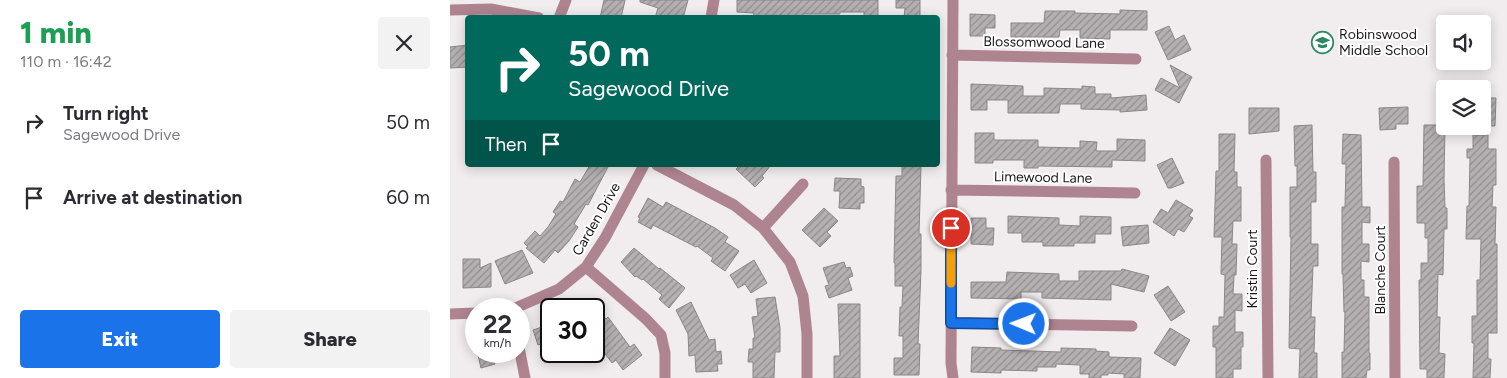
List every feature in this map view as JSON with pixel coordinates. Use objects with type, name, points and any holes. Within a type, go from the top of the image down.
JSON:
[{"type":"street","points":[[560,15],[566,0]]},
{"type":"street","points":[[712,15],[714,0]]},
{"type":"street","points":[[952,0],[951,363],[953,378]]},
{"type":"street","points":[[450,10],[491,9],[524,15]]},
{"type":"street","name":"Blossomwood Lane","points":[[952,55],[1136,59]]},
{"type":"street","name":"Kristin Court","points":[[1266,160],[1268,378]]},
{"type":"street","name":"Blanche Court","points":[[1394,162],[1395,378]]},
{"type":"street","name":"Carden Drive","points":[[530,302],[559,289],[586,267],[605,238],[643,167]]},
{"type":"street","points":[[661,167],[734,205],[763,228],[790,262],[803,296],[808,334],[807,378]]},
{"type":"street","points":[[763,228],[803,184]]},
{"type":"street","name":"Limewood Lane","points":[[952,190],[1135,193]]},
{"type":"street","points":[[586,267],[646,319],[661,335],[665,353],[665,378]]},
{"type":"street","points":[[450,314],[465,313]]},
{"type":"street","points":[[951,323],[1132,326]]},
{"type":"street","points":[[522,363],[525,378]]},
{"type":"building","points":[[604,0],[625,0],[622,15],[601,15]]},
{"type":"building","points":[[640,0],[688,0],[684,15],[656,15],[658,8],[640,2]]},
{"type":"building","points":[[737,0],[878,0],[878,15],[864,15],[864,12],[754,15],[754,13],[737,12]]},
{"type":"building","points":[[896,0],[920,0],[920,15],[904,15],[905,8],[896,8]]},
{"type":"building","points":[[1120,10],[1147,11],[1147,30],[1110,30],[1110,39],[1080,38],[1080,30],[1060,30],[1059,37],[1011,37],[1011,23],[1044,23],[1045,11],[1120,14]]},
{"type":"building","points":[[970,14],[995,15],[995,28],[985,28],[985,36],[970,36]]},
{"type":"building","points":[[1169,26],[1175,40],[1184,35],[1191,50],[1168,60],[1155,32]]},
{"type":"building","points":[[465,45],[465,67],[450,68],[450,47]]},
{"type":"building","points":[[1170,65],[1192,77],[1179,103],[1155,90],[1161,78],[1180,88]]},
{"type":"building","points":[[971,84],[1023,86],[1023,96],[1044,96],[1044,88],[1082,89],[1082,86],[1095,87],[1095,94],[1111,94],[1111,98],[1146,95],[1147,110],[1120,112],[1120,110],[1081,109],[1081,104],[1060,104],[1059,113],[1008,113],[1008,100],[987,100],[987,110],[971,110]]},
{"type":"building","points":[[1491,98],[1496,98],[1495,126],[1491,126]]},
{"type":"building","points":[[1408,107],[1408,124],[1396,124],[1396,129],[1380,130],[1379,108]]},
{"type":"building","points":[[1249,108],[1279,108],[1279,131],[1249,134]]},
{"type":"building","points":[[1312,125],[1313,172],[1316,172],[1316,202],[1311,202],[1311,244],[1318,244],[1318,266],[1313,266],[1311,317],[1315,317],[1314,353],[1317,353],[1317,378],[1299,378],[1300,349],[1289,348],[1290,187],[1297,187],[1294,126]]},
{"type":"building","points":[[1424,125],[1436,125],[1436,135],[1445,135],[1444,179],[1447,229],[1444,229],[1443,275],[1438,274],[1437,317],[1440,317],[1439,353],[1445,354],[1444,378],[1427,378],[1427,369],[1420,369],[1419,280],[1421,280],[1421,263],[1428,263],[1428,238],[1425,238],[1425,223],[1417,223],[1417,186],[1423,186]]},
{"type":"building","points":[[975,133],[994,133],[994,140],[1038,140],[1038,147],[1080,148],[1080,141],[1097,142],[1096,151],[1117,151],[1117,139],[1145,140],[1145,161],[1112,160],[1112,167],[1038,166],[1038,168],[1024,168],[1024,160],[993,160],[993,163],[975,163]]},
{"type":"building","points":[[1219,134],[1235,134],[1234,172],[1237,172],[1237,187],[1241,187],[1241,221],[1233,221],[1232,244],[1237,244],[1233,294],[1242,294],[1242,311],[1235,310],[1235,332],[1243,332],[1243,347],[1241,347],[1241,369],[1233,369],[1233,378],[1216,378],[1216,347],[1213,347],[1213,326],[1219,326],[1219,317],[1224,317],[1225,275],[1221,274],[1222,237],[1214,237],[1216,171],[1219,171]]},
{"type":"building","points":[[1343,134],[1361,135],[1362,207],[1370,207],[1370,223],[1362,222],[1362,244],[1369,244],[1369,262],[1361,261],[1361,280],[1364,280],[1364,297],[1369,297],[1370,370],[1367,370],[1366,378],[1342,378],[1345,312],[1342,274],[1342,207],[1345,207],[1346,164],[1342,164]]},
{"type":"building","points":[[1473,135],[1488,135],[1488,149],[1496,149],[1496,185],[1493,185],[1492,207],[1496,207],[1497,333],[1488,333],[1488,359],[1491,359],[1490,378],[1473,378],[1474,343],[1472,343],[1472,316],[1477,316],[1477,280],[1480,280],[1481,239],[1466,239],[1470,158],[1467,158],[1467,149],[1473,149]]},
{"type":"building","points":[[1172,158],[1184,183],[1168,188],[1157,165]]},
{"type":"building","points":[[589,167],[608,167],[588,205],[586,204],[574,224],[578,227],[569,241],[558,253],[555,250],[544,263],[526,248],[528,247],[524,243],[535,231],[540,236],[556,214],[553,212],[560,201],[563,202],[575,179],[580,182]]},
{"type":"building","points":[[738,167],[769,167],[762,176],[764,178],[755,187],[736,169]]},
{"type":"building","points":[[902,167],[921,167],[919,375],[894,375],[894,358],[903,358],[903,336],[899,336],[903,286],[895,286],[894,263],[896,176],[902,176]]},
{"type":"building","points":[[835,178],[861,179],[861,186],[864,187],[864,203],[860,203],[860,209],[839,208],[840,191],[834,191]]},
{"type":"building","points":[[648,198],[663,207],[666,202],[728,237],[725,242],[739,251],[725,271],[711,261],[713,258],[697,246],[653,225],[651,229],[638,222],[640,218],[638,217]]},
{"type":"building","points":[[1176,200],[1193,210],[1189,216],[1193,218],[1184,232],[1178,229],[1174,236],[1153,222],[1161,209],[1168,213]]},
{"type":"building","points":[[824,208],[838,221],[827,232],[831,236],[820,247],[802,230]]},
{"type":"building","points":[[1008,216],[1059,218],[1059,225],[1080,226],[1080,216],[1111,217],[1111,234],[1095,234],[1095,243],[1074,243],[1074,246],[1043,246],[1043,242],[1022,242],[1022,233],[1008,233]]},
{"type":"building","points":[[971,218],[986,218],[986,228],[994,228],[993,245],[971,244]]},
{"type":"building","points":[[1148,225],[1149,243],[1123,246],[1121,227]]},
{"type":"building","points":[[634,248],[685,288],[669,308],[659,299],[662,295],[643,279],[635,277],[621,262]]},
{"type":"building","points":[[522,250],[533,273],[505,284],[495,261]]},
{"type":"building","points":[[463,259],[480,259],[480,268],[491,263],[491,287],[463,288]]},
{"type":"building","points":[[754,260],[767,283],[751,293],[745,284],[738,288],[730,275]]},
{"type":"building","points":[[844,262],[846,268],[850,267],[853,276],[848,278],[852,290],[829,298],[825,286],[829,285],[823,268]]},
{"type":"building","points":[[1122,269],[1149,276],[1144,292],[1111,284],[1111,300],[1042,298],[1042,292],[1021,292],[1021,299],[971,298],[971,282],[1006,282],[1007,272],[1059,274],[1059,281],[1079,281],[1079,271],[1121,271]]},
{"type":"building","points":[[1168,286],[1185,312],[1171,321],[1154,295]]},
{"type":"building","points":[[775,297],[780,328],[780,352],[775,352],[774,378],[753,378],[753,362],[748,362],[749,349],[753,349],[753,338],[755,338],[752,317],[758,316],[756,299]]},
{"type":"building","points":[[691,302],[709,340],[715,339],[716,352],[721,351],[722,364],[717,364],[718,371],[696,372],[695,355],[689,356],[688,334],[676,310]]},
{"type":"building","points":[[838,304],[860,304],[860,378],[834,378],[834,356],[840,356]]},
{"type":"building","points":[[608,317],[630,347],[634,344],[642,355],[623,370],[616,360],[612,363],[605,354],[605,318],[606,319]]},
{"type":"building","points":[[540,328],[540,344],[538,345],[533,330]]},
{"type":"building","points":[[1170,328],[1190,340],[1175,366],[1154,353]]},
{"type":"building","points":[[972,347],[1061,352],[1061,348],[1096,349],[1096,351],[1109,352],[1109,357],[1141,358],[1140,378],[1124,378],[1124,374],[1108,373],[1108,375],[1101,375],[1101,378],[1089,378],[1089,374],[1080,374],[1080,365],[1056,364],[1056,367],[1037,367],[1037,371],[1001,370],[1001,373],[971,372]]},
{"type":"building","points":[[480,363],[495,363],[495,364],[481,368]]},
{"type":"slow traffic","points":[[951,250],[951,283]]},
{"type":"place","name":"Robinswood Middle School","points":[[1323,42]]},
{"type":"route","points":[[951,228],[951,323],[1024,324]]}]
